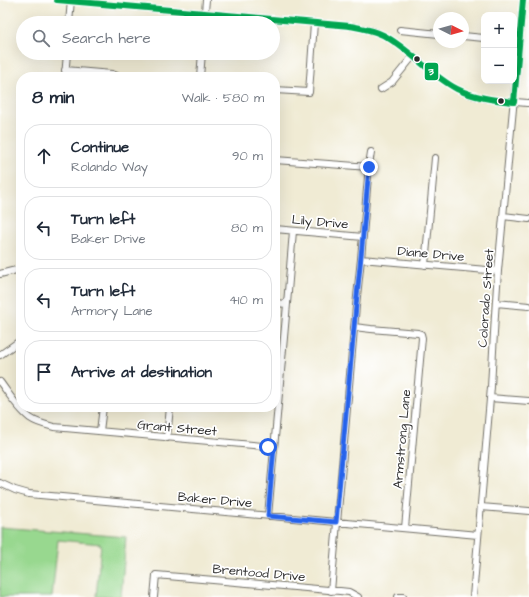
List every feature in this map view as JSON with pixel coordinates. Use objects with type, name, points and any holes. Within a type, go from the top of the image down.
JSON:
[{"type":"street","points":[[57,0],[139,3],[205,14],[229,16]]},
{"type":"street","points":[[205,14],[206,0]]},
{"type":"street","name":"Colorado Street","points":[[517,41],[523,0]]},
{"type":"street","points":[[70,16],[71,1]]},
{"type":"street","points":[[280,20],[350,26],[368,30],[383,36],[402,47],[444,82],[458,90],[491,100],[529,103]]},
{"type":"street","points":[[280,90],[309,92],[314,23]]},
{"type":"street","points":[[400,30],[433,33]]},
{"type":"street","points":[[469,37],[481,38]]},
{"type":"street","name":"Colorado Street","points":[[473,597],[490,398],[498,271],[514,102],[517,48]]},
{"type":"street","points":[[381,89],[392,82],[413,56]]},
{"type":"street","points":[[66,60],[65,70],[88,72]]},
{"type":"street","points":[[200,72],[201,60]]},
{"type":"street","points":[[331,591],[336,522],[371,152]]},
{"type":"street","points":[[425,265],[435,158]]},
{"type":"street","points":[[280,160],[369,167]]},
{"type":"street","points":[[503,216],[529,219]]},
{"type":"street","name":"Lily Drive","points":[[280,230],[363,237]]},
{"type":"street","points":[[280,358],[287,304],[293,231]]},
{"type":"street","name":"Diane Drive","points":[[361,259],[498,271]]},
{"type":"street","points":[[0,274],[16,270]]},
{"type":"street","points":[[280,303],[287,304]]},
{"type":"street","points":[[496,303],[529,306]]},
{"type":"street","name":"Armstrong Lane","points":[[354,327],[421,334],[421,352],[405,528]]},
{"type":"street","points":[[0,355],[16,344]]},
{"type":"street","name":"Grant Street","points":[[0,382],[16,403]]},
{"type":"street","points":[[490,398],[529,401]]},
{"type":"street","name":"Grant Street","points":[[24,412],[31,418],[54,427],[274,447]]},
{"type":"street","points":[[100,431],[102,412]]},
{"type":"street","points":[[167,438],[170,412]]},
{"type":"street","points":[[268,516],[276,412]]},
{"type":"street","name":"Baker Drive","points":[[0,483],[15,490],[29,494],[478,535]]},
{"type":"street","points":[[481,507],[529,511]]},
{"type":"street","name":"Brentood Drive","points":[[154,597],[156,576],[340,591],[349,592],[358,597]]},
{"type":"street","points":[[398,597],[403,597]]},
{"type":"green space","points":[[0,527],[126,537],[121,597],[96,597],[101,544],[58,540],[52,597],[0,597]]},
{"type":"transit line","name":"3","points":[[57,0],[237,16]]},
{"type":"transit line","name":"3","points":[[514,102],[523,0]]},
{"type":"transit line","name":"3","points":[[280,20],[350,26],[371,30],[383,35],[402,47],[438,77],[457,89],[478,97],[514,102]]},
{"type":"route","points":[[268,447],[274,447],[268,516],[336,522],[369,167]]}]
